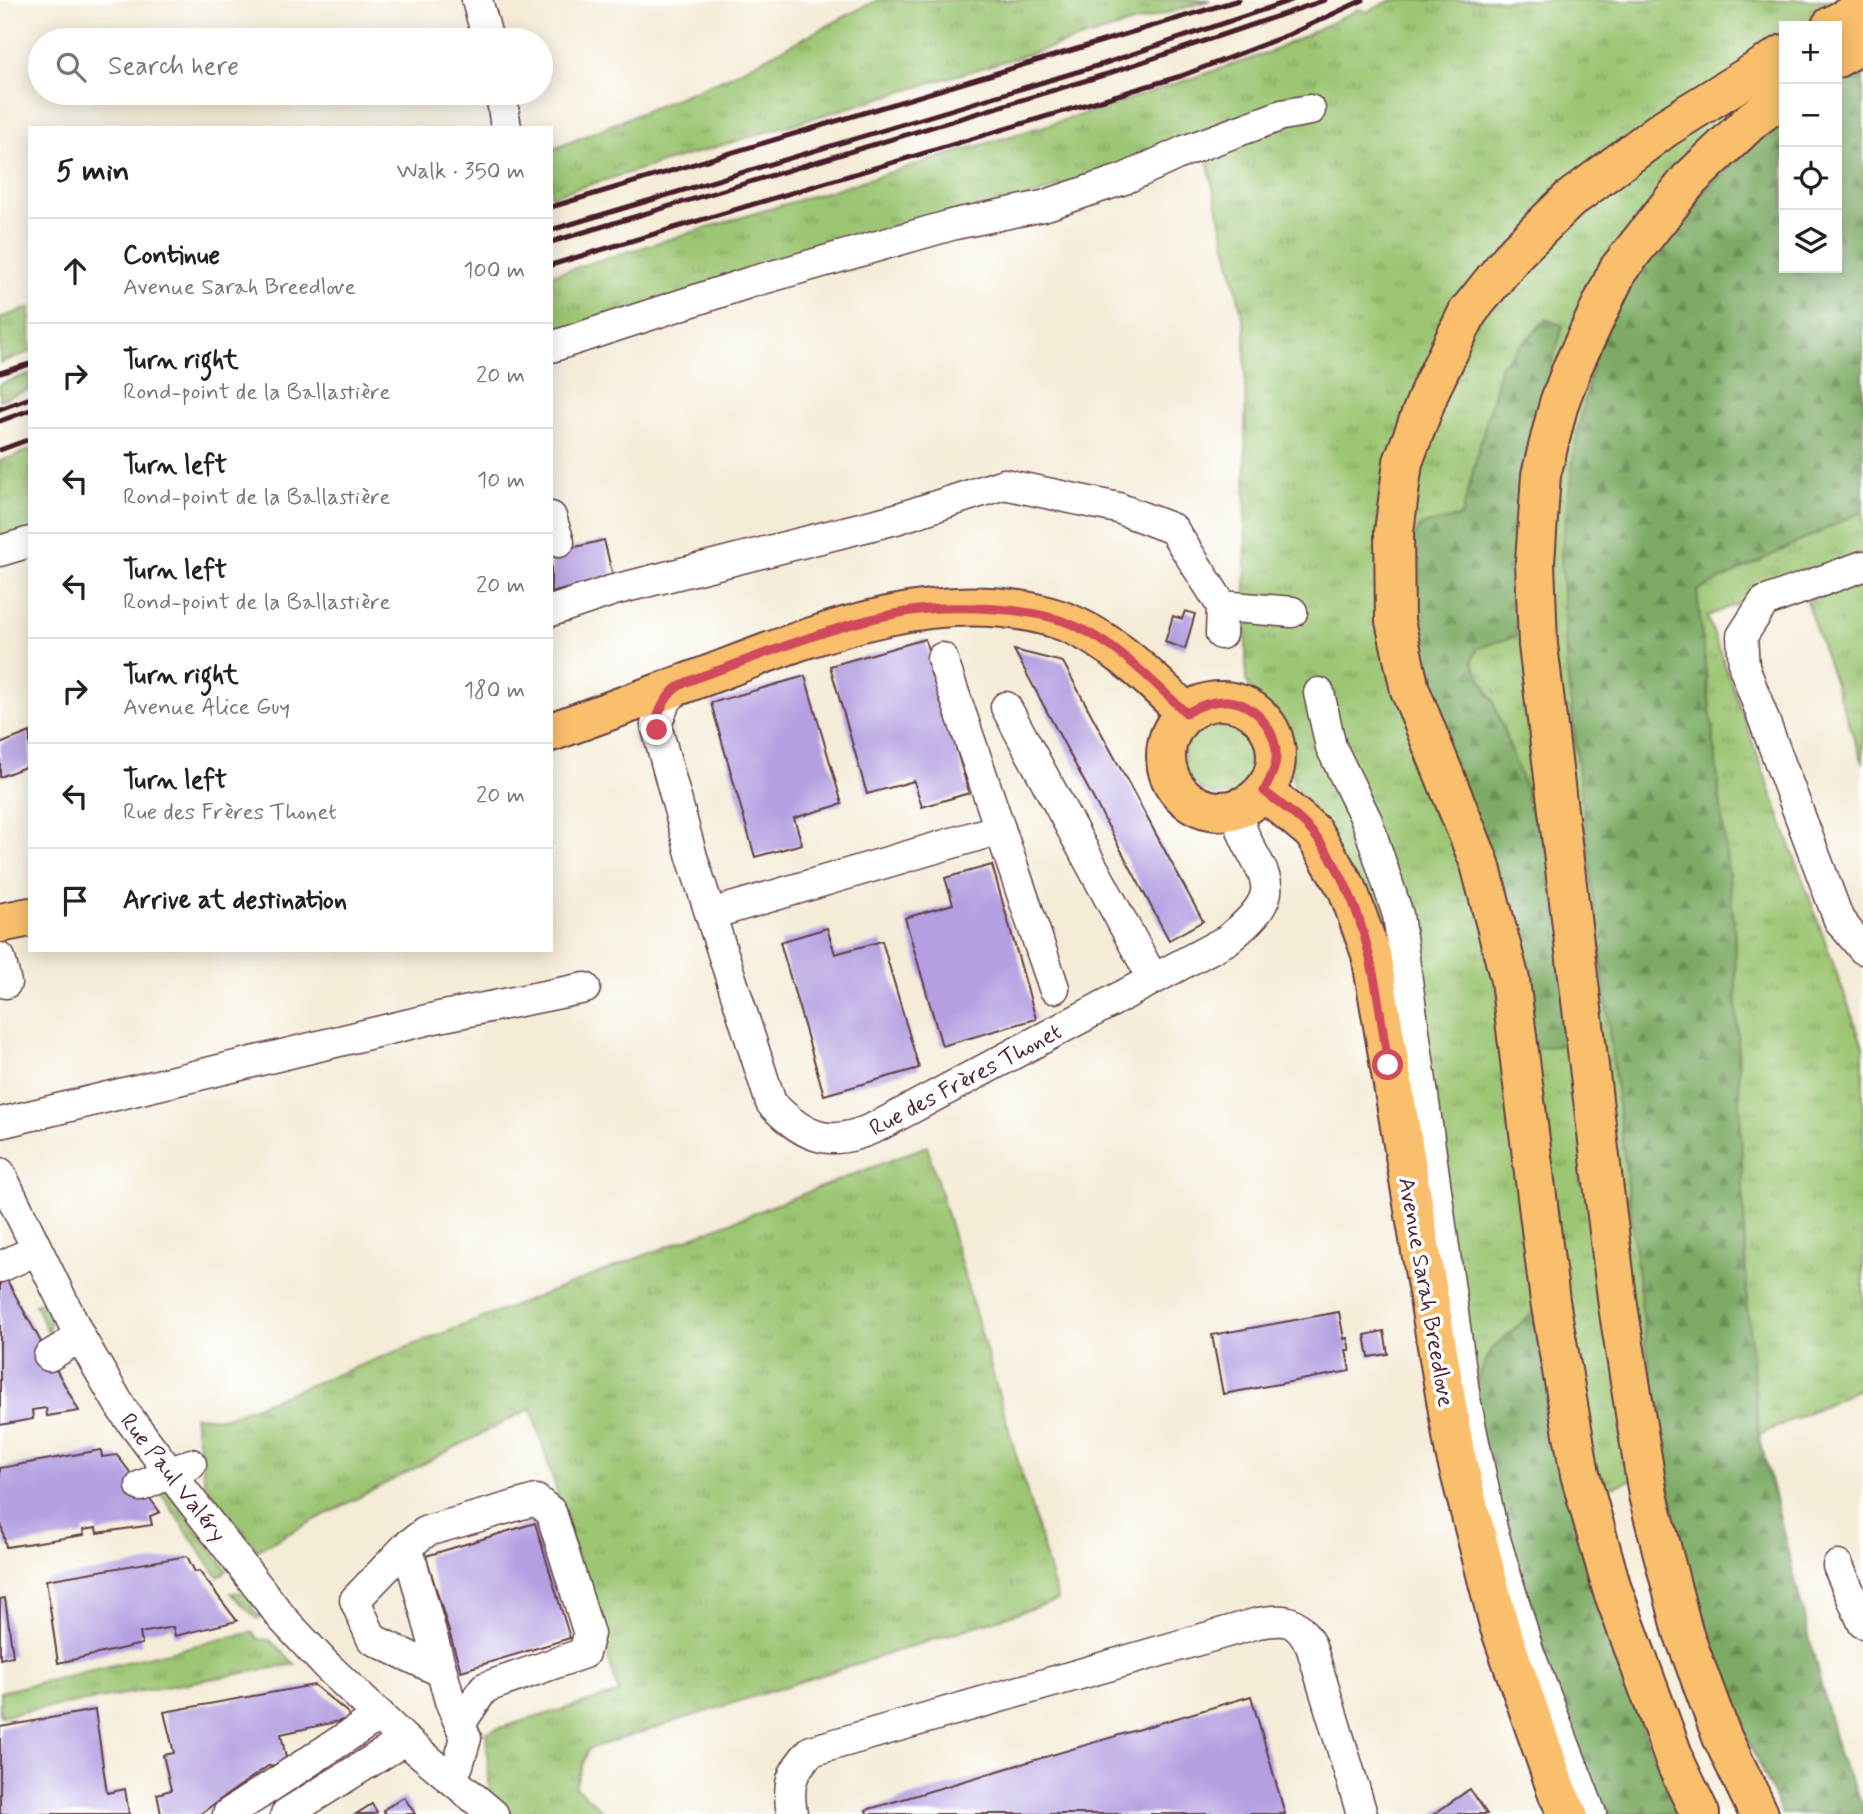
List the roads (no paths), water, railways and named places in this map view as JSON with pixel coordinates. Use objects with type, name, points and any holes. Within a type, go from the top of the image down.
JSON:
[{"type":"main road","points":[[1840,21],[1863,9]]},
{"type":"main road","points":[[1842,55],[1863,42]]},
{"type":"main road","points":[[1700,1814],[1677,1766],[1612,1589],[1580,1474],[1550,1301],[1510,980],[1480,864],[1410,690],[1395,621],[1394,532],[1403,462],[1431,387],[1468,312],[1516,252],[1569,200],[1665,128],[1779,57]]},
{"type":"main road","points":[[1759,1814],[1722,1737],[1683,1632],[1648,1495],[1618,1307],[1538,645],[1535,562],[1541,475],[1559,403],[1618,270],[1689,180],[1752,120],[1779,100]]},
{"type":"main road","points":[[553,731],[792,643],[867,621],[939,608],[1002,609],[1055,618],[1103,641],[1151,679],[1186,713]]},
{"type":"main road","points":[[1230,701],[1249,708],[1266,724],[1275,742],[1276,765],[1250,800],[1213,810],[1191,802],[1175,786],[1167,767],[1167,747],[1174,727],[1186,713],[1207,702],[1230,701]]},
{"type":"main road","name":"Avenue Sarah Breedlove","points":[[1250,800],[1313,832],[1348,890],[1371,954],[1455,1453],[1499,1625],[1568,1814]]},
{"type":"main road","points":[[0,923],[28,917]]},
{"type":"street","points":[[477,0],[485,28]]},
{"type":"street","points":[[503,105],[506,126]]},
{"type":"street","points":[[553,346],[748,283],[955,224],[1043,206],[1124,179],[1187,150],[1282,115],[1310,110]]},
{"type":"street","points":[[553,610],[614,590],[896,519],[1004,484],[1118,509],[1173,530],[1222,620],[1292,612]]},
{"type":"street","points":[[0,551],[28,543]]},
{"type":"street","points":[[1863,566],[1765,602],[1742,636],[1745,667],[1839,920],[1863,949]]},
{"type":"street","points":[[942,658],[1054,988]]},
{"type":"street","name":"Rue des Frères Thonet","points":[[679,686],[664,702],[656,725],[711,914],[771,1103],[798,1129],[832,1140],[853,1137],[882,1124],[1227,940],[1246,925],[1267,897],[1268,884],[1256,856],[1241,833],[1250,800]]},
{"type":"street","points":[[1319,693],[1331,747],[1367,821],[1398,915],[1465,1399],[1492,1529],[1529,1653],[1591,1814]]},
{"type":"street","points":[[1006,707],[1153,979]]},
{"type":"street","points":[[711,914],[1000,828]]},
{"type":"street","points":[[0,1123],[439,1017],[585,988]]},
{"type":"street","name":"Rue Paul Valéry","points":[[0,1173],[80,1337],[122,1409],[181,1468],[283,1619],[405,1740],[493,1814]]},
{"type":"street","points":[[0,1267],[37,1250]]},
{"type":"street","points":[[49,1356],[80,1337]]},
{"type":"street","points":[[141,1486],[181,1468]]},
{"type":"street","points":[[442,1672],[372,1639],[355,1600],[407,1546],[427,1531],[536,1500],[551,1512],[589,1634],[584,1653],[485,1688],[463,1731],[458,1765],[449,1778]]},
{"type":"street","points":[[407,1546],[442,1672],[463,1731]]},
{"type":"street","points":[[1838,1566],[1863,1623]]},
{"type":"street","points":[[792,1814],[790,1788],[794,1769],[811,1751],[1258,1623],[1282,1619],[1301,1628],[1311,1647],[1362,1814]]},
{"type":"street","points":[[228,1814],[380,1716]]},
{"type":"street","points":[[286,1814],[328,1803],[405,1740]]},
{"type":"railway","points":[[553,206],[1239,0]]},
{"type":"railway","points":[[553,229],[1100,65],[1292,0]]},
{"type":"railway","points":[[553,241],[1104,75],[1325,0]]},
{"type":"railway","points":[[553,264],[1181,76],[1288,35],[1363,0]]},
{"type":"railway","points":[[0,373],[28,365]]},
{"type":"railway","points":[[0,409],[28,399]]},
{"type":"railway","points":[[0,421],[28,411]]},
{"type":"railway","points":[[0,450],[28,440]]}]
